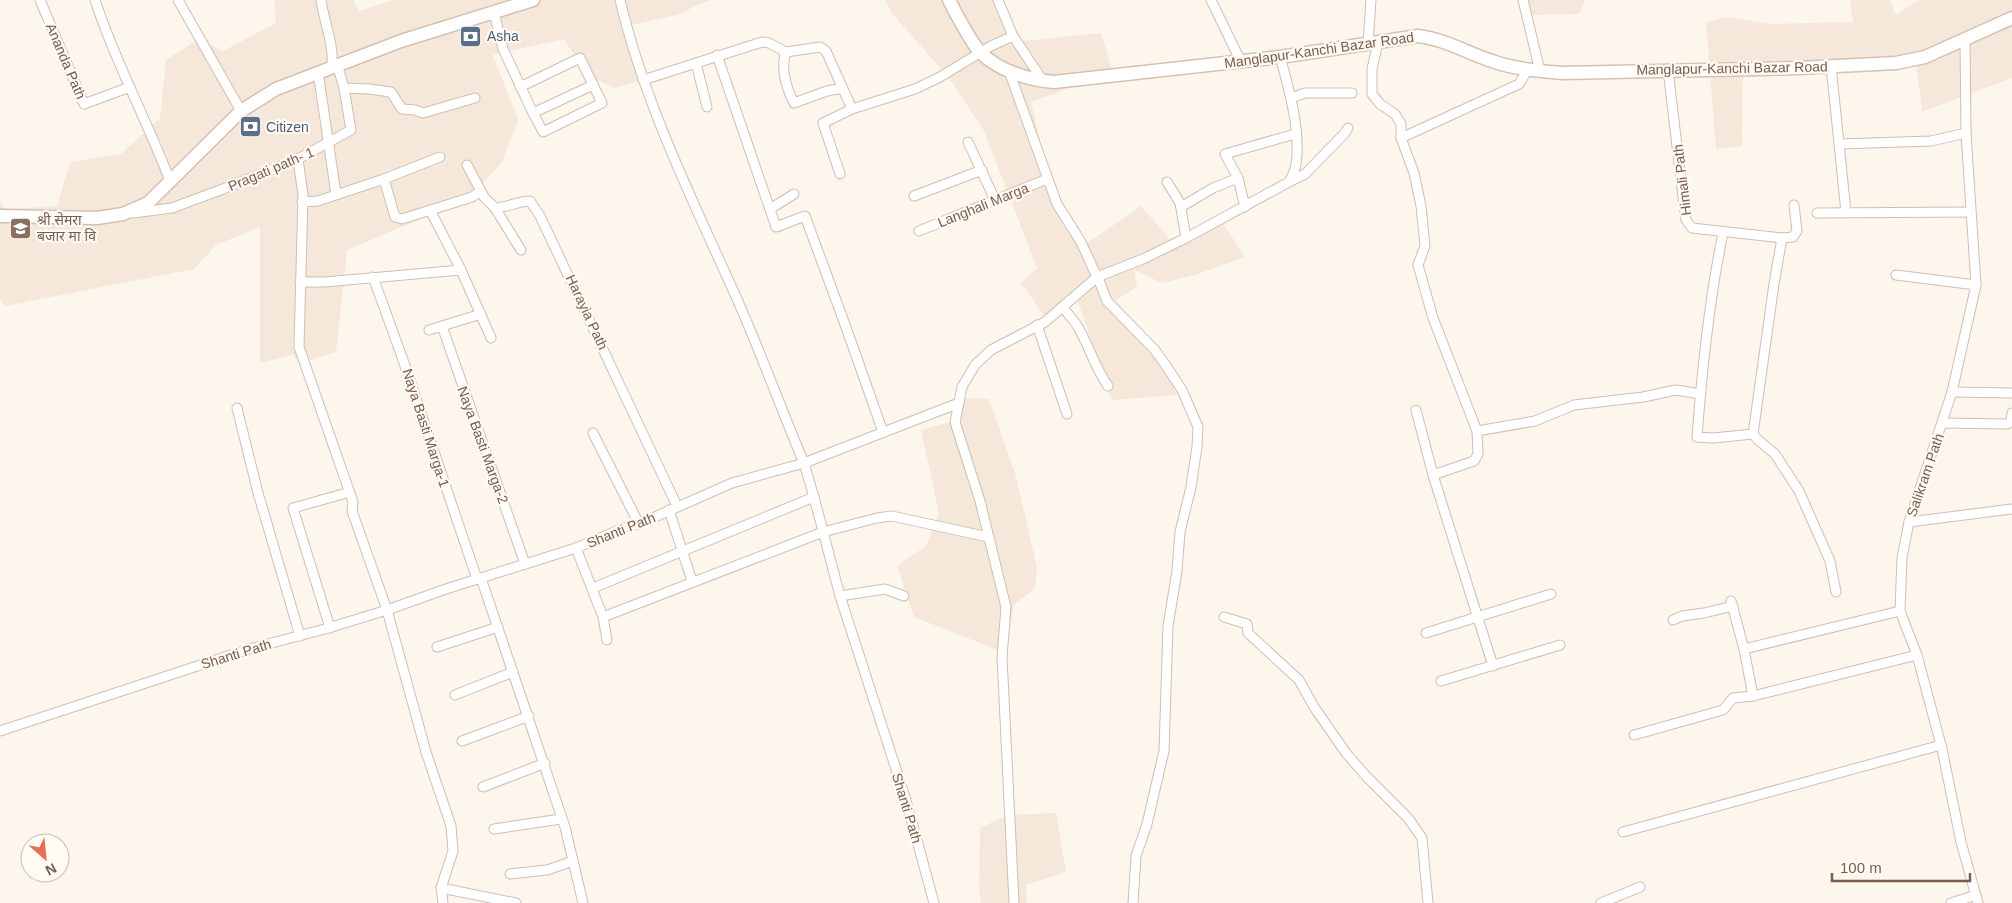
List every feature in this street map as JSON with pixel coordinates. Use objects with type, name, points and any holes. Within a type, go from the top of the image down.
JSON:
[{"type":"street","name":"Ananda Path","points":[[40,0],[84,104],[130,87]]},
{"type":"street","points":[[95,0],[103,26],[170,181]]},
{"type":"street","points":[[178,0],[241,111]]},
{"type":"street","name":"Pragati path- 1","points":[[123,214],[172,208],[298,159],[351,130],[344,88],[335,65],[321,0]]},
{"type":"street","points":[[0,216],[97,218],[123,214],[148,203],[241,111],[276,89],[401,41],[533,0]]},
{"type":"street","points":[[620,0],[643,80],[677,167],[738,301],[804,464],[959,403]]},
{"type":"street","points":[[998,0],[1012,36],[1043,81]]},
{"type":"street","points":[[1211,0],[1240,62]]},
{"type":"street","points":[[1371,0],[1373,43],[1372,94],[1380,104],[1395,114],[1400,124],[1401,138],[1414,173],[1421,206],[1425,246],[1418,265],[1433,318],[1477,431],[1478,454],[1474,461],[1433,475]]},
{"type":"street","points":[[1401,138],[1519,84],[1534,70],[1523,0]]},
{"type":"street","name":"Manglapur-Kanchi Bazar Road","points":[[951,1],[980,53],[1001,67],[1043,81],[1069,81],[1280,58],[1418,36],[1434,38],[1495,62],[1534,70],[1562,73],[1831,66],[1904,62],[1965,40],[2012,18]]},
{"type":"street","points":[[494,12],[503,49],[520,87],[543,132],[602,103],[580,58],[520,87]]},
{"type":"street","points":[[840,174],[823,123],[852,109],[915,88],[940,77],[1012,36]]},
{"type":"street","name":"Salikram Path","points":[[1965,40],[1966,133],[1976,285],[1952,392],[1910,522],[1902,558],[1900,611],[1917,656],[1941,745],[1962,842],[1977,899]]},
{"type":"street","points":[[643,80],[762,42],[769,43],[786,52],[820,47],[826,51],[852,109]]},
{"type":"street","points":[[786,52],[783,60],[787,88],[794,103],[827,91],[842,88]]},
{"type":"street","points":[[717,55],[776,227],[805,216],[882,432]]},
{"type":"street","points":[[1280,58],[1291,98],[1296,134],[1296,164],[1290,182]]},
{"type":"street","points":[[696,62],[707,107]]},
{"type":"street","points":[[1831,66],[1846,212]]},
{"type":"street","points":[[1009,70],[1057,204],[1081,242],[1108,301],[1154,349],[1165,364],[1182,390],[1198,427],[1191,487],[1180,532],[1178,571],[1168,626],[1164,751],[1147,824],[1136,856],[1133,903]]},
{"type":"street","name":"Himali Path","points":[[1668,70],[1686,220],[1692,228],[1782,238]]},
{"type":"street","points":[[318,72],[336,194]]},
{"type":"street","points":[[533,113],[593,85]]},
{"type":"street","points":[[344,88],[391,92],[402,109],[424,113],[475,98]]},
{"type":"street","points":[[1291,98],[1305,93],[1352,93]]},
{"type":"street","points":[[1014,903],[1002,657],[1006,607],[980,501],[955,422],[962,387],[975,365],[991,350],[1045,322],[1097,278],[1143,259],[1186,238],[1305,174],[1345,134],[1348,128]]},
{"type":"street","points":[[1839,144],[1931,141],[1966,133]]},
{"type":"street","points":[[1245,207],[1238,178],[1225,154],[1296,134]]},
{"type":"street","points":[[968,142],[995,200]]},
{"type":"street","points":[[302,202],[318,201],[384,179],[440,157]]},
{"type":"street","points":[[298,159],[302,185],[300,347],[350,492],[353,502],[352,511],[387,610],[426,752],[451,826],[453,851],[441,888],[443,903]]},
{"type":"street","points":[[467,165],[481,191],[495,208],[520,250]]},
{"type":"street","points":[[914,196],[982,170]]},
{"type":"street","name":"Langhali Marga","points":[[919,231],[1047,178]]},
{"type":"street","points":[[1180,207],[1213,188],[1238,178]]},
{"type":"street","points":[[384,179],[395,217],[402,219],[472,197],[481,191]]},
{"type":"street","points":[[1168,182],[1180,207],[1186,238]]},
{"type":"street","points":[[770,208],[794,194]]},
{"type":"street","name":"Harayia Path","points":[[495,208],[503,208],[522,201],[530,201],[540,216],[677,506]]},
{"type":"street","points":[[1794,205],[1797,231],[1793,237],[1782,238],[1753,434],[1776,454],[1799,491],[1830,561],[1836,592]]},
{"type":"street","points":[[430,210],[461,270],[491,338]]},
{"type":"street","points":[[1817,212],[1971,212]]},
{"type":"street","points":[[1723,232],[1716,269],[1700,394],[1697,437],[1713,438],[1753,434]]},
{"type":"street","points":[[300,282],[325,282],[461,270]]},
{"type":"street","points":[[1896,274],[1976,285]]},
{"type":"street","name":"Naya Basti Marga-1","points":[[373,277],[545,763],[565,827],[583,903]]},
{"type":"street","points":[[1064,306],[1066,312],[1079,328],[1100,375],[1108,386]]},
{"type":"street","points":[[428,330],[481,314]]},
{"type":"street","points":[[1037,325],[1067,414]]},
{"type":"street","name":"Naya Basti Marga-2","points":[[442,326],[525,564]]},
{"type":"street","points":[[1477,431],[1535,421],[1574,405],[1643,397],[1676,390],[1700,394]]},
{"type":"street","points":[[1952,392],[2012,393]]},
{"type":"street","points":[[238,408],[258,493],[300,636]]},
{"type":"street","points":[[1416,410],[1433,475],[1493,666]]},
{"type":"street","points":[[1943,424],[2006,424],[2011,422],[2012,413]]},
{"type":"street","points":[[593,433],[639,524]]},
{"type":"street","name":"Shanti Path","points":[[0,731],[249,649],[330,628],[576,548],[626,527],[639,524],[732,482],[804,464],[840,596],[906,800],[934,903]]},
{"type":"street","points":[[330,628],[293,508],[350,492]]},
{"type":"street","points":[[592,588],[814,497]]},
{"type":"street","points":[[1910,522],[2012,509]]},
{"type":"street","points":[[669,510],[692,582]]},
{"type":"street","points":[[603,617],[823,532],[877,518],[892,516],[988,537]]},
{"type":"street","points":[[576,548],[603,617],[607,640]]},
{"type":"street","points":[[840,596],[885,589],[904,596]]},
{"type":"street","points":[[1426,633],[1478,615],[1550,594]]},
{"type":"street","points":[[1673,620],[1682,616],[1704,613],[1732,603],[1744,649],[1753,696]]},
{"type":"street","points":[[1744,649],[1900,611]]},
{"type":"street","points":[[1224,617],[1247,624],[1248,633],[1299,680],[1314,707],[1346,753],[1408,818],[1422,838],[1428,903]]},
{"type":"street","points":[[437,647],[498,626]]},
{"type":"street","points":[[1441,681],[1560,645]]},
{"type":"street","points":[[1634,735],[1723,710],[1733,698],[1753,696],[1917,656]]},
{"type":"street","points":[[455,694],[513,672]]},
{"type":"street","points":[[462,741],[528,716]]},
{"type":"street","points":[[1623,832],[1941,745]]},
{"type":"street","points":[[483,787],[545,763]]},
{"type":"street","points":[[494,829],[561,819]]},
{"type":"street","points":[[510,874],[547,870],[573,861]]},
{"type":"street","points":[[1601,903],[1640,887]]},
{"type":"street","points":[[441,888],[516,903]]},
{"type":"street","points":[[1951,903],[1977,899]]},
{"type":"shaded area","points":[[274,0],[353,0],[359,11],[393,0],[711,0],[681,14],[630,25],[648,78],[615,88],[588,76],[564,39],[493,55],[518,120],[502,162],[470,198],[347,250],[336,352],[299,363],[293,355],[260,363],[260,227],[216,245],[194,269],[5,306],[0,299],[0,203],[5,209],[57,206],[70,162],[121,154],[160,118],[166,60],[198,39],[223,51],[276,23]]},
{"type":"shaded area","points":[[885,0],[1002,0],[1003,6],[1023,41],[1101,33],[1113,72],[1031,102],[1050,182],[1086,244],[1141,206],[1170,239],[1186,238],[1223,223],[1245,257],[1195,275],[1162,283],[1134,270],[1137,287],[1115,301],[1157,347],[1177,395],[1112,400],[1077,299],[1044,316],[1021,283],[1037,268],[984,131],[947,75],[893,15]]},
{"type":"shaded area","points":[[1528,0],[1585,0],[1579,14],[1532,15]]},
{"type":"shaded area","points":[[1850,0],[1890,0],[1896,15],[1918,0],[2012,0],[2012,78],[1922,112],[1916,60],[1743,76],[1742,146],[1716,149],[1706,22],[1726,17],[1772,24],[1853,22]]},
{"type":"shaded area","points":[[959,398],[989,399],[1016,476],[1037,568],[1035,588],[1014,605],[1005,653],[914,617],[897,566],[927,545],[939,513],[921,430],[953,421]]},
{"type":"shaded area","points":[[1056,813],[1066,872],[1026,885],[1027,903],[981,903],[979,888],[980,828],[1007,815]]},
{"type":"place","name":"Asha","points":[[471,36]]},
{"type":"place","name":"Citizen","points":[[250,127]]},
{"type":"place","name":"श्री सेमरा बजार मा वि","points":[[21,228]]}]
